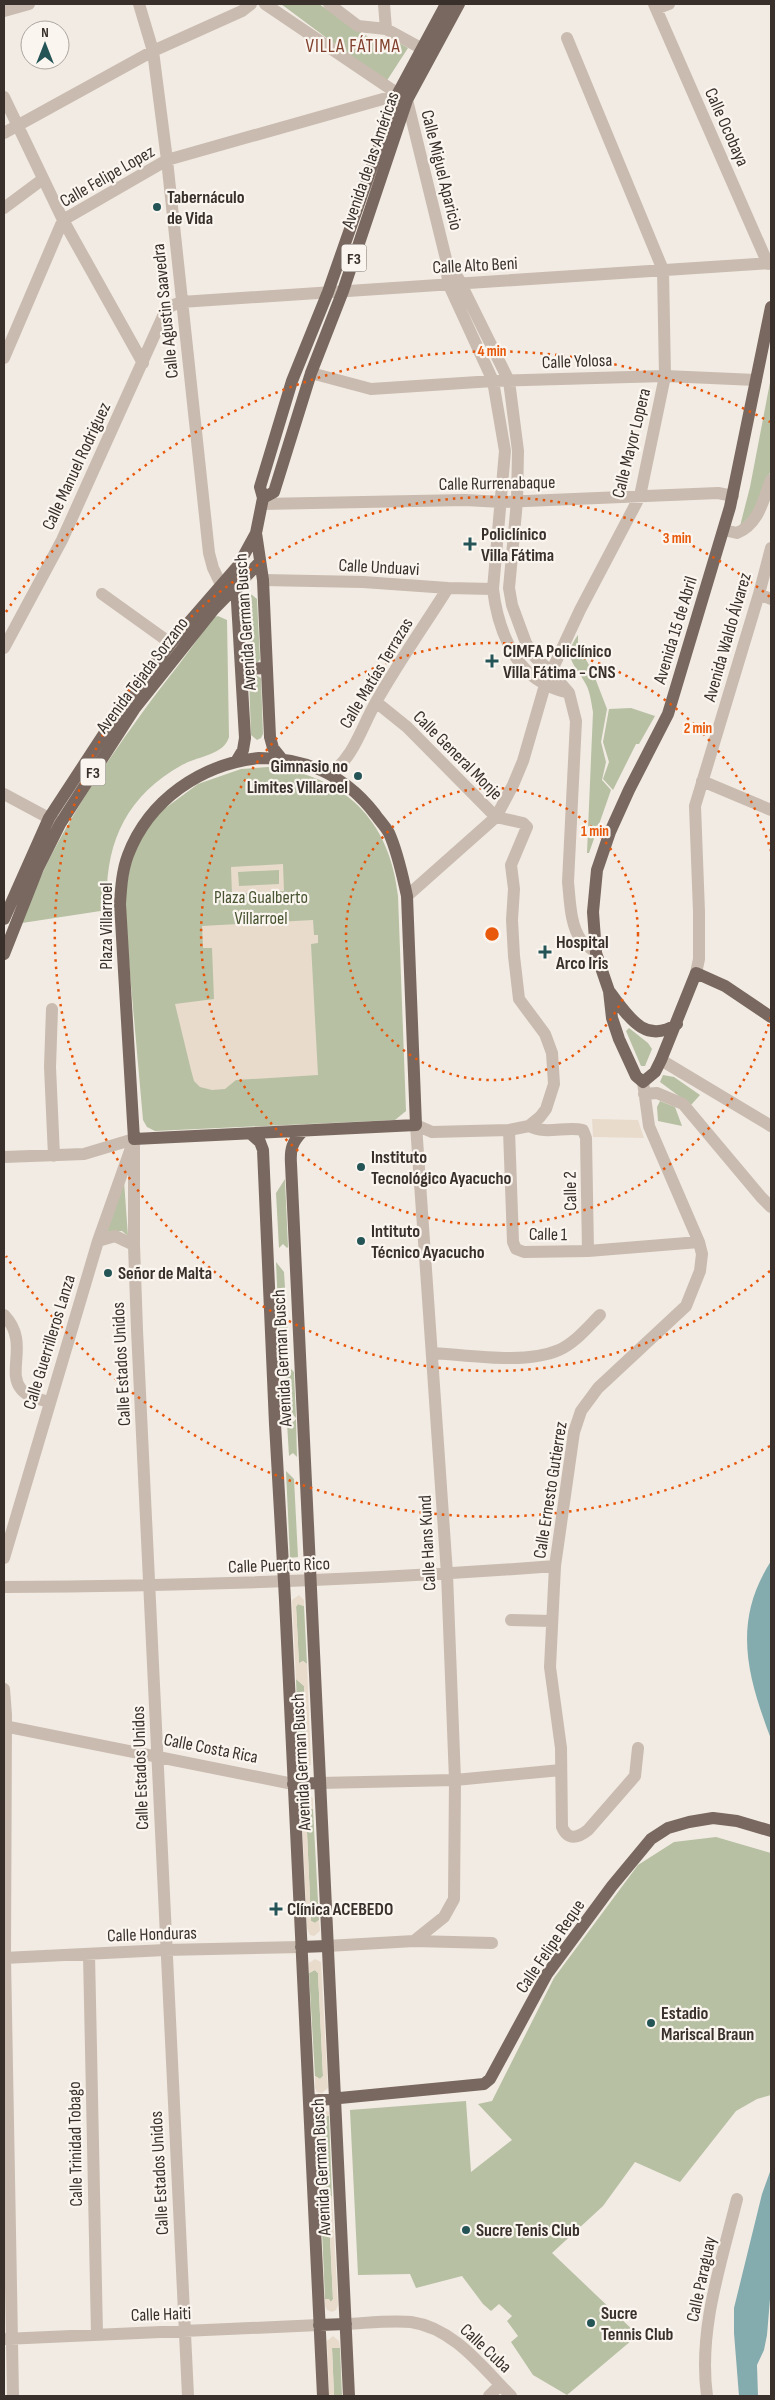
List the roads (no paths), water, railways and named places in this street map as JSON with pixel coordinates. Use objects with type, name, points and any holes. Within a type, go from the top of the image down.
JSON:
[{"type":"main road","name":"Avenida de las Américas","points":[[256,534],[262,501],[260,487],[290,390],[402,97],[426,51],[446,4]]},
{"type":"main road","name":"Avenida de las Américas","points":[[426,51],[459,4]]},
{"type":"main road","name":"Avenida de las Américas","points":[[262,501],[274,492],[312,373],[342,291],[402,97]]},
{"type":"main road","name":"Avenida 15 de Abril","points":[[609,991],[596,953],[593,912],[597,870],[610,832],[668,714],[724,530],[771,307]]},
{"type":"main road","name":"Avenida German Busch","points":[[256,534],[263,580],[270,737],[273,748],[281,758]]},
{"type":"main road","name":"Avenida German Busch","points":[[237,760],[243,750],[245,738],[239,607],[236,585],[238,566],[256,534]]},
{"type":"main road","name":"Avenida Tejada Sorzano","points":[[224,591],[236,585],[259,563]]},
{"type":"main road","name":"Avenida Tejada Sorzano","points":[[4,918],[54,821],[119,711],[224,591],[238,566]]},
{"type":"main road","points":[[242,670],[267,668]]},
{"type":"main road","name":"Plaza Villarroel","points":[[134,1139],[120,904],[122,879],[128,856],[150,816],[171,793],[206,771],[237,760],[281,758],[331,773],[367,804],[388,832],[400,862],[407,896],[416,1125]]},
{"type":"main road","name":"Avenida Tejada Sorzano","points":[[4,954],[38,868],[54,821]]},
{"type":"main road","points":[[609,991],[612,1018],[619,1039],[636,1076],[644,1088],[661,1060],[696,972],[725,986],[771,1017]]},
{"type":"main road","points":[[609,991],[631,1020],[646,1030],[661,1031],[676,1024]]},
{"type":"main road","points":[[134,1139],[416,1125]]},
{"type":"main road","name":"Avenida German Busch","points":[[303,1132],[294,1139],[290,1149],[349,2396]]},
{"type":"main road","name":"Avenida German Busch","points":[[251,1134],[260,1142],[263,1150],[274,1424],[284,1582],[323,2396]]},
{"type":"main road","points":[[293,1784],[319,1783]]},
{"type":"main road","name":"Calle Felipe Reque","points":[[335,2099],[484,2084],[490,2079],[547,1974],[617,1879],[651,1839],[668,1828],[713,1818],[737,1821],[771,1831]]},
{"type":"main road","points":[[301,1947],[327,1946]]},
{"type":"main road","points":[[309,2100],[335,2099]]},
{"type":"main road","points":[[319,2325],[346,2324]]},
{"type":"street","points":[[4,12],[29,4]]},
{"type":"street","name":"Calle Agustin Saavedra","points":[[139,4],[153,51],[167,160],[209,553],[224,591],[239,607]]},
{"type":"street","points":[[4,134],[153,51],[242,11],[251,4]]},
{"type":"street","points":[[265,4],[402,97]]},
{"type":"street","points":[[329,4],[358,26],[386,30],[426,51]]},
{"type":"street","points":[[384,4],[386,30]]},
{"type":"street","points":[[655,7],[669,4]]},
{"type":"street","name":"Calle Ocobaya","points":[[655,7],[770,263]]},
{"type":"street","name":"Calle Mayor Lopera","points":[[407,896],[496,817],[513,785],[523,761],[545,685],[580,610],[640,496],[666,376],[662,270],[566,38]]},
{"type":"street","points":[[4,97],[63,220],[143,363]]},
{"type":"street","name":"Calle Felipe Lopez","points":[[4,358],[63,220],[167,160],[402,97]]},
{"type":"street","name":"Calle Miguel Aparicio","points":[[402,97],[446,259],[448,283],[493,381],[505,451],[493,589],[495,608],[503,633],[514,656],[545,685]]},
{"type":"street","points":[[4,208],[43,179]]},
{"type":"street","name":"Calle Miguel Aparicio","points":[[446,259],[461,284],[509,381],[518,451],[517,501],[509,588],[512,605],[526,643],[535,657],[569,693]]},
{"type":"street","name":"Calle Alto Beni","points":[[181,302],[770,263]]},
{"type":"street","name":"Calle Manuel Rodriguez","points":[[4,648],[62,540],[164,314],[171,306],[181,302]]},
{"type":"street","name":"Calle Yolosa","points":[[312,373],[371,389],[493,381],[666,376],[756,380]]},
{"type":"street","points":[[724,530],[737,534],[750,526],[759,510],[771,480]]},
{"type":"street","name":"Calle Rurrenabaque","points":[[262,501],[465,500],[502,502],[718,493],[732,496]]},
{"type":"street","name":"Avenida Waldo Álvarez","points":[[696,972],[699,912],[695,806],[765,597],[771,548]]},
{"type":"street","name":"Calle Unduavi","points":[[263,580],[363,582],[493,589]]},
{"type":"street","name":"Calle Matías Terrazas","points":[[331,773],[339,768],[349,755],[376,702],[448,588]]},
{"type":"street","points":[[102,594],[175,646]]},
{"type":"street","points":[[545,685],[569,693],[576,721],[568,882],[574,923],[581,940],[596,953]]},
{"type":"street","name":"Calle General Monje","points":[[376,702],[407,728],[496,817],[523,823],[527,827],[510,865],[514,889],[514,956],[519,998],[545,1034],[554,1067],[554,1084],[546,1109],[529,1126]]},
{"type":"street","points":[[702,781],[771,810]]},
{"type":"street","points":[[4,794],[54,821]]},
{"type":"street","points":[[52,1009],[50,1067],[54,1156]]},
{"type":"street","points":[[661,1060],[771,1126]]},
{"type":"street","points":[[644,1088],[683,1104],[771,1207]]},
{"type":"street","name":"Calle Ernesto Gutierrez","points":[[638,1748],[635,1776],[588,1830],[574,1838],[564,1833],[562,1827],[561,1748],[550,1667],[551,1621],[556,1566],[574,1432],[582,1411],[598,1388],[686,1306],[700,1271],[702,1254],[699,1242],[649,1126],[644,1088]]},
{"type":"street","points":[[416,1125],[432,1132],[509,1130],[529,1126]]},
{"type":"street","name":"Calle Hans Kund","points":[[414,1941],[444,1917],[454,1899],[455,1780],[447,1574],[416,1125]]},
{"type":"street","name":"Calle 2","points":[[529,1126],[545,1130],[574,1128],[583,1130],[586,1138],[588,1251]]},
{"type":"street","name":"Calle 1","points":[[509,1130],[514,1242],[516,1249],[524,1252],[588,1251],[699,1242]]},
{"type":"street","points":[[4,1157],[54,1156],[101,1150],[134,1139]]},
{"type":"street","name":"Calle Guerrilleros Lanza","points":[[4,1558],[98,1241],[134,1139]]},
{"type":"street","name":"Calle Estados Unidos","points":[[134,1139],[134,1245],[158,1755],[165,1950],[188,2396]]},
{"type":"street","points":[[98,1241],[115,1236],[134,1245]]},
{"type":"street","points":[[4,1315],[14,1328],[17,1337],[16,1381],[29,1396],[49,1402]]},
{"type":"street","points":[[432,1353],[522,1358],[539,1356],[559,1350],[574,1340],[600,1315]]},
{"type":"street","name":"Calle Puerto Rico","points":[[4,1587],[150,1586],[284,1582],[447,1574],[556,1566]]},
{"type":"street","points":[[511,1620],[551,1621]]},
{"type":"street","points":[[4,1689],[7,2339],[13,2396]]},
{"type":"street","name":"Calle Costa Rica","points":[[5,1726],[158,1755],[293,1784]]},
{"type":"street","points":[[319,1783],[455,1780],[561,1770]]},
{"type":"street","points":[[327,1946],[414,1941],[492,1943]]},
{"type":"street","name":"Calle Honduras","points":[[5,1958],[165,1950],[301,1947]]},
{"type":"street","name":"Calle Trinidad Tobago","points":[[89,1954],[97,2334]]},
{"type":"street","name":"Calle Paraguay","points":[[707,2396],[705,2382],[708,2319],[737,2199]]},
{"type":"street","name":"Calle Cuba","points":[[346,2324],[410,2322],[435,2329],[461,2345],[512,2396]]},
{"type":"street","name":"Calle Haiti","points":[[7,2339],[319,2325]]},
{"type":"street","points":[[489,2396],[500,2385]]},
{"type":"water","points":[[771,1561],[771,1739],[755,1693],[747,1649],[751,1606],[759,1584]]},
{"type":"water","points":[[771,2169],[771,2287],[767,2335],[764,2350],[757,2365],[758,2396],[739,2396],[734,2308],[762,2194]]},
{"type":"place","name":"Tabernáculo de Vida","points":[[157,207]]},
{"type":"place","name":"Policlínico Villa Fátima","points":[[470,544]]},
{"type":"place","name":"CIMFA Policlínico Villa Fátima - CNS","points":[[492,661]]},
{"type":"place","name":"Gimnasio no Limites Villaroel","points":[[358,776]]},
{"type":"place","name":"Hospital Arco Iris","points":[[545,952]]},
{"type":"place","name":"Instituto Tecnológico Ayacucho","points":[[361,1167]]},
{"type":"place","name":"Intituto Técnico Ayacucho","points":[[361,1241]]},
{"type":"place","name":"Señor de Malta","points":[[108,1273]]},
{"type":"place","name":"Clínica ACEBEDO","points":[[276,1909]]},
{"type":"place","name":"Estadio Mariscal Braun","points":[[651,2023]]},
{"type":"place","name":"Sucre Tenis Club","points":[[466,2230]]},
{"type":"place","name":"Sucre Tennis Club","points":[[591,2323]]},
{"type":"district","name":"VILLA FÁTIMA","points":[[353,45]]},
{"type":"park label","name":"Plaza Gualberto Villarroel","points":[[261,908]]}]
